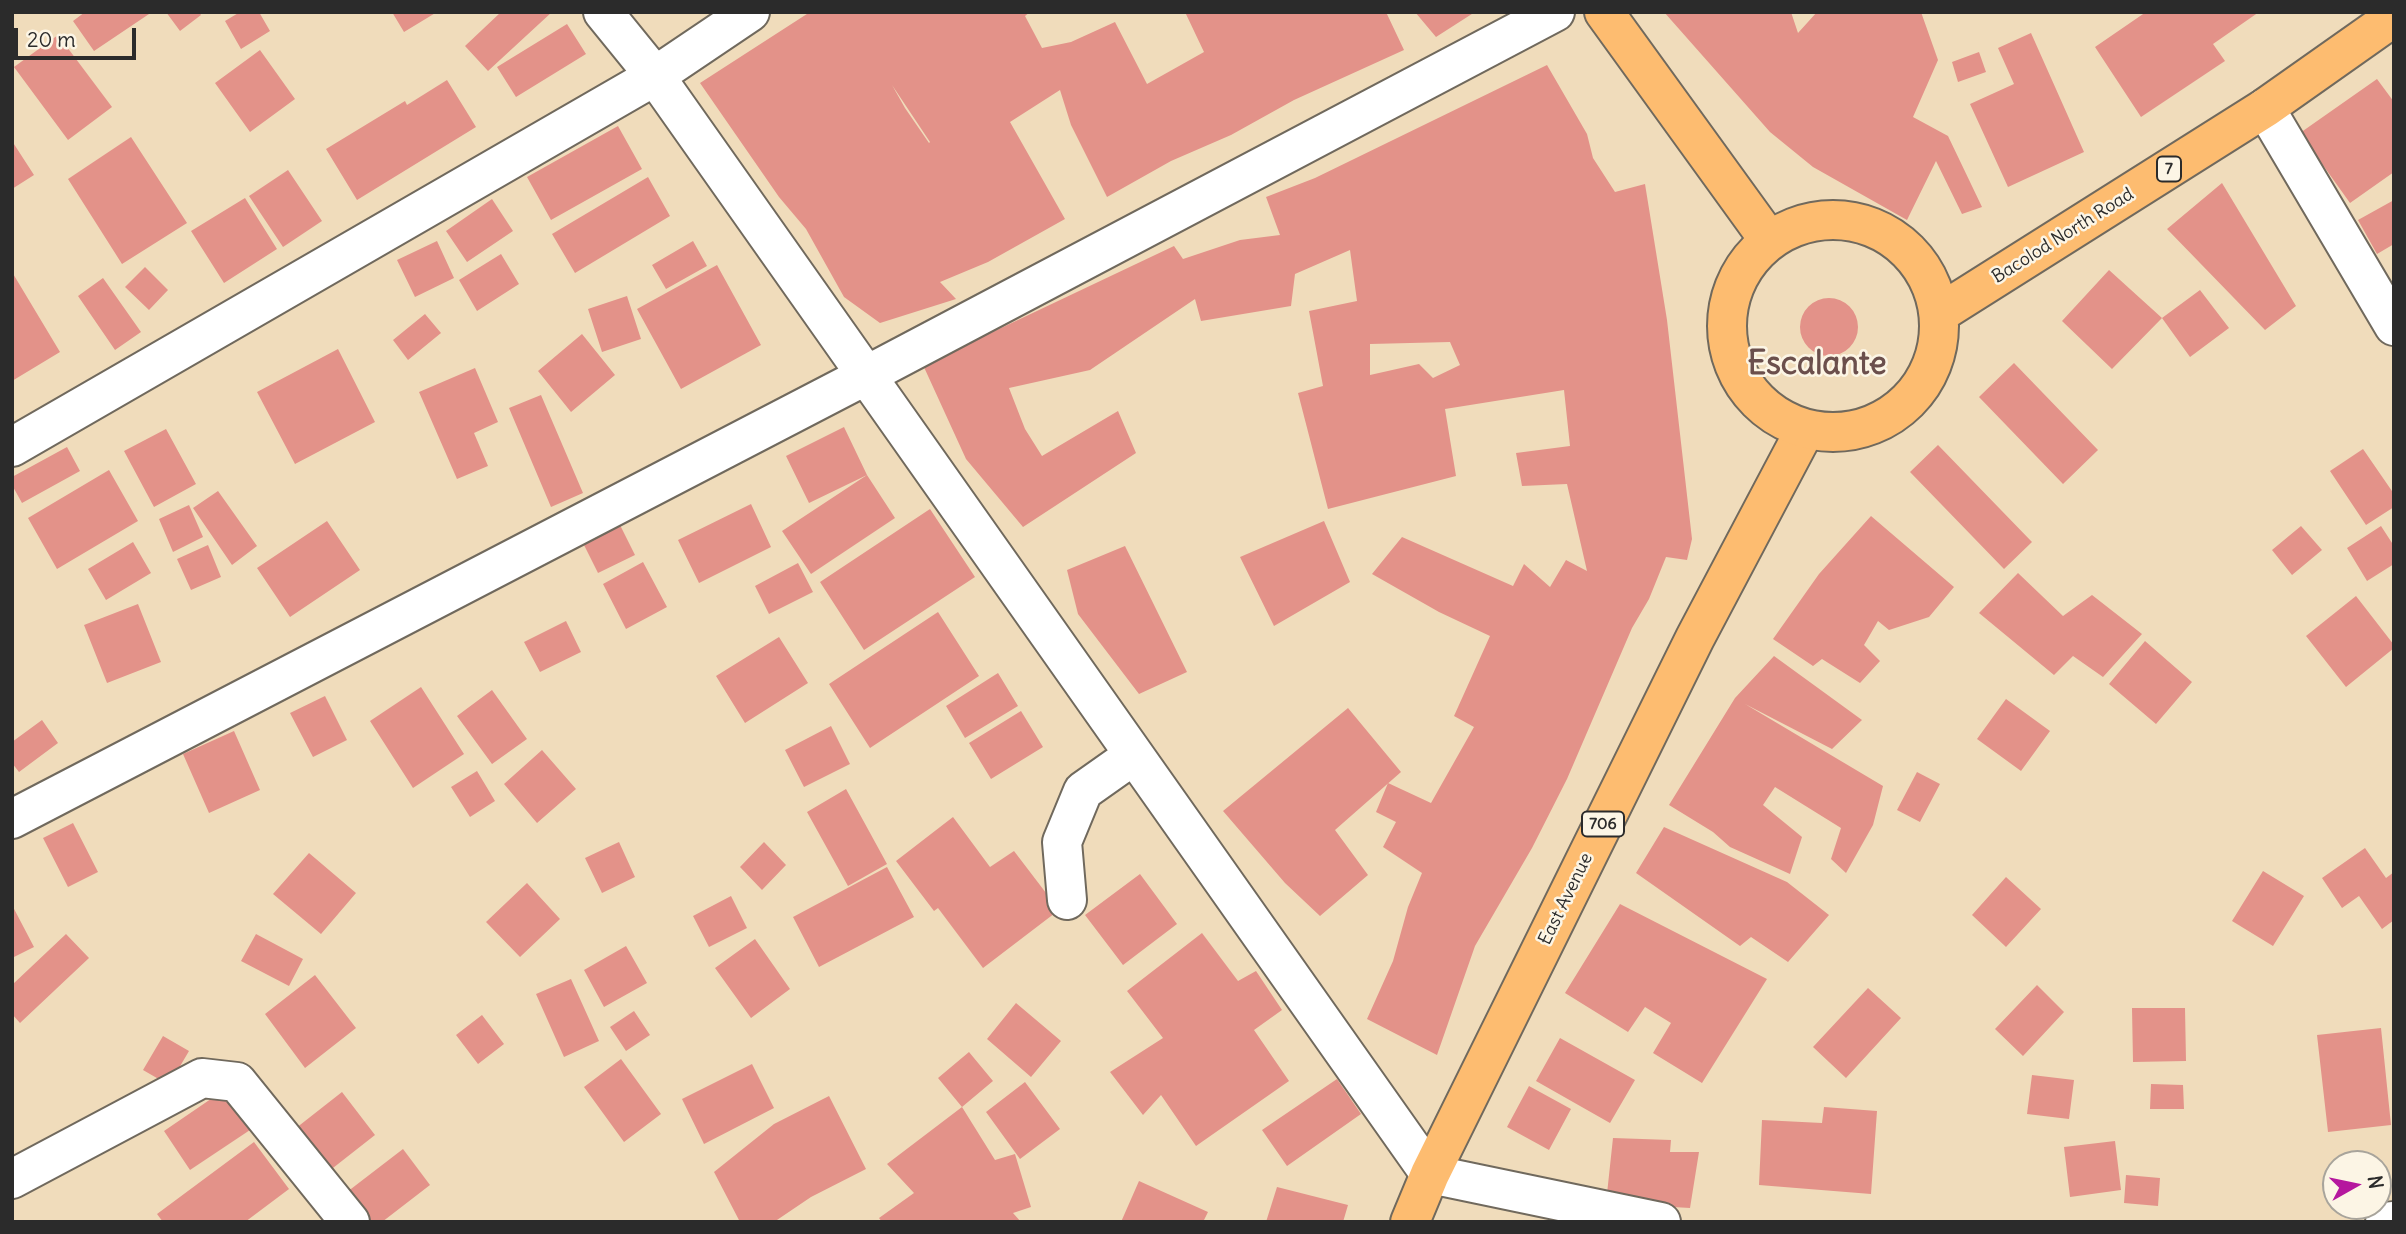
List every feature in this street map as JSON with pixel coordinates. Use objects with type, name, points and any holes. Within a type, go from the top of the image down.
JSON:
[{"type":"main road","points":[[1604,12],[1769,240]]},
{"type":"main road","name":"Bacolod North Road","points":[[1940,313],[2265,108],[2394,17]]},
{"type":"main road","points":[[1839,219],[1875,228],[1906,248],[1929,278],[1940,313],[1938,348],[1926,381],[1903,408],[1874,426],[1839,434],[1805,430],[1774,416],[1749,392],[1733,362],[1727,329],[1731,295],[1745,265],[1769,240],[1802,223],[1839,219]]},
{"type":"main road","name":"East Avenue","points":[[1410,1222],[1430,1174],[1695,638],[1805,430]]},
{"type":"street","points":[[603,12],[654,76],[1430,1174],[1661,1222]]},
{"type":"street","points":[[12,447],[654,76],[750,12]]},
{"type":"street","points":[[12,819],[865,376],[1555,12]]},
{"type":"street","points":[[2265,108],[2394,326]]},
{"type":"street","points":[[1067,900],[1062,842],[1083,791],[1134,755]]},
{"type":"street","points":[[12,1179],[202,1078],[237,1082],[350,1222]]},
{"type":"street","points":[[2385,1222],[2394,1221]]},
{"type":"building","points":[[85,12],[152,12],[94,51],[73,21]]},
{"type":"building","points":[[166,12],[199,12],[201,15],[180,31]]},
{"type":"building","points":[[240,12],[259,12],[270,31],[241,49],[225,21]]},
{"type":"building","points":[[392,12],[437,12],[404,32]]},
{"type":"building","points":[[501,12],[552,12],[488,71],[465,46]]},
{"type":"building","points":[[810,12],[1030,12],[1025,16],[1042,48],[1071,42],[1115,22],[1147,84],[1204,52],[1185,12],[1386,12],[1404,50],[1294,100],[1231,135],[1171,161],[1107,197],[1071,125],[1060,90],[1010,122],[1065,219],[988,262],[940,282],[956,299],[880,323],[844,297],[806,229],[779,197],[700,83]],"holes":[[[892,85],[930,142],[905,108]]]},
{"type":"building","points":[[1415,12],[1475,12],[1436,37]]},
{"type":"building","points":[[1664,12],[1791,12],[1798,33],[1817,12],[1921,12],[1938,60],[1913,117],[1948,136],[1982,207],[1962,214],[1936,161],[1907,220],[1813,167],[1770,132]]},
{"type":"building","points":[[2146,12],[2259,12],[2213,44],[2225,61],[2141,117],[2095,47]]},
{"type":"building","points":[[567,24],[586,54],[516,97],[497,67]]},
{"type":"building","points":[[2031,33],[2084,152],[2008,187],[1970,104],[2014,84],[1998,48]]},
{"type":"building","points":[[58,35],[112,107],[68,140],[14,67]]},
{"type":"building","points":[[260,50],[295,99],[250,132],[215,83]]},
{"type":"building","points":[[1979,52],[1986,72],[1958,82],[1952,62]]},
{"type":"building","points":[[1547,65],[1587,134],[1593,158],[1615,192],[1645,184],[1667,320],[1692,539],[1687,560],[1666,557],[1649,599],[1632,628],[1567,779],[1532,848],[1475,946],[1437,1055],[1367,1019],[1393,961],[1408,907],[1422,873],[1383,847],[1396,822],[1376,812],[1388,783],[1431,803],[1474,727],[1454,716],[1490,636],[1439,612],[1372,574],[1402,537],[1513,586],[1524,564],[1550,587],[1566,560],[1587,571],[1567,484],[1522,486],[1516,453],[1570,446],[1564,390],[1445,409],[1456,476],[1328,509],[1298,393],[1323,386],[1309,311],[1357,301],[1350,250],[1295,274],[1291,306],[1201,321],[1195,299],[1090,370],[1009,388],[1025,429],[1042,456],[1118,411],[1136,453],[1023,527],[966,459],[923,365],[1174,246],[1183,259],[1240,240],[1280,235],[1266,197],[1315,178]],"holes":[[[1450,342],[1460,365],[1433,378],[1419,364],[1370,375],[1370,344]]]},
{"type":"building","points":[[2377,79],[2394,102],[2394,172],[2350,203],[2300,133]]},
{"type":"building","points":[[447,80],[476,127],[357,200],[326,149],[405,101],[407,105]]},
{"type":"building","points":[[618,126],[642,169],[551,220],[527,177]]},
{"type":"building","points":[[131,137],[187,223],[122,264],[68,179]]},
{"type":"building","points":[[12,141],[34,175],[12,189]]},
{"type":"building","points":[[288,170],[322,221],[283,247],[249,196]]},
{"type":"building","points":[[648,177],[670,216],[575,273],[552,234]]},
{"type":"building","points":[[2222,183],[2296,306],[2265,330],[2167,229]]},
{"type":"building","points":[[245,198],[277,249],[224,283],[191,231]]},
{"type":"building","points":[[492,199],[513,231],[467,262],[446,231]]},
{"type":"building","points":[[2394,200],[2394,244],[2377,254],[2358,220]]},
{"type":"building","points":[[437,241],[454,278],[415,297],[397,260]]},
{"type":"building","points":[[693,241],[707,266],[666,289],[652,265]]},
{"type":"building","points":[[501,254],[519,284],[477,311],[459,280]]},
{"type":"building","points":[[717,265],[761,345],[681,389],[637,309]]},
{"type":"building","points":[[145,267],[168,290],[149,310],[125,287]]},
{"type":"building","points":[[2109,270],[2162,318],[2112,369],[2062,321]]},
{"type":"building","points":[[12,272],[60,352],[12,381]]},
{"type":"building","points":[[103,278],[141,332],[115,350],[78,296]]},
{"type":"building","points":[[2200,290],[2229,328],[2190,357],[2162,318]]},
{"type":"building","points":[[627,296],[641,339],[602,352],[588,309]]},
{"type":"building","points":[[1829,298],[1845,303],[1853,311],[1858,327],[1853,343],[1845,351],[1829,356],[1813,351],[1805,343],[1800,327],[1805,311],[1813,303]]},
{"type":"building","points":[[425,314],[441,333],[408,360],[393,340]]},
{"type":"building","points":[[582,334],[615,375],[571,412],[538,371]]},
{"type":"building","points":[[338,349],[375,422],[295,464],[257,392]]},
{"type":"building","points":[[2014,363],[2098,450],[2063,484],[1979,397]]},
{"type":"building","points":[[475,368],[498,422],[474,433],[488,466],[457,479],[419,392]]},
{"type":"building","points":[[541,395],[583,493],[551,507],[509,408]]},
{"type":"building","points":[[844,427],[867,475],[809,503],[786,456]]},
{"type":"building","points":[[166,429],[196,484],[154,507],[124,451]]},
{"type":"building","points":[[1938,445],[2032,542],[2004,569],[1910,472]]},
{"type":"building","points":[[67,447],[80,471],[22,503],[12,485],[12,477]]},
{"type":"building","points":[[2363,449],[2394,494],[2394,507],[2366,525],[2330,471]]},
{"type":"building","points":[[109,470],[138,521],[57,569],[28,518]]},
{"type":"building","points":[[867,475],[895,518],[811,574],[782,531]]},
{"type":"building","points":[[218,491],[257,546],[232,565],[193,508]]},
{"type":"building","points":[[751,504],[771,547],[699,583],[678,540]]},
{"type":"building","points":[[189,505],[203,537],[173,552],[159,519]]},
{"type":"building","points":[[930,509],[975,577],[864,650],[820,582]]},
{"type":"building","points":[[1871,516],[1954,587],[1929,617],[1889,630],[1878,621],[1864,645],[1880,661],[1860,683],[1822,659],[1813,666],[1773,639],[1819,574]]},
{"type":"building","points":[[327,521],[360,570],[290,617],[257,568]]},
{"type":"building","points":[[1324,521],[1350,582],[1274,626],[1240,557]]},
{"type":"building","points":[[620,525],[635,555],[598,573],[583,543]]},
{"type":"building","points":[[2301,526],[2322,550],[2292,575],[2272,550]]},
{"type":"building","points":[[2381,526],[2394,546],[2394,564],[2367,581],[2347,548]]},
{"type":"building","points":[[133,542],[151,573],[106,600],[88,569]]},
{"type":"building","points":[[208,545],[221,577],[191,590],[177,559]]},
{"type":"building","points":[[1125,546],[1187,672],[1139,694],[1078,614],[1067,570]]},
{"type":"building","points":[[643,562],[667,607],[626,629],[603,584]]},
{"type":"building","points":[[798,563],[813,592],[769,614],[755,586]]},
{"type":"building","points":[[2018,573],[2063,616],[2092,595],[2142,634],[2103,677],[2073,656],[2054,675],[1979,613]]},
{"type":"building","points":[[2356,596],[2394,648],[2346,687],[2306,636]]},
{"type":"building","points":[[138,604],[161,662],[107,683],[84,625]]},
{"type":"building","points":[[938,612],[979,676],[870,748],[829,684]]},
{"type":"building","points":[[566,621],[581,652],[540,672],[524,642]]},
{"type":"building","points":[[779,637],[808,683],[745,723],[716,676]]},
{"type":"building","points":[[2145,641],[2192,682],[2156,724],[2109,684]]},
{"type":"building","points":[[1774,656],[1862,720],[1832,749],[1745,704],[1883,786],[1873,825],[1846,873],[1831,859],[1841,828],[1775,787],[1763,805],[1802,837],[1790,874],[1730,847],[1713,832],[1669,805],[1735,698]]},
{"type":"building","points":[[998,673],[1018,706],[965,738],[946,706]]},
{"type":"building","points":[[421,687],[464,754],[413,788],[370,721]]},
{"type":"building","points":[[492,690],[527,739],[492,764],[457,716]]},
{"type":"building","points":[[325,696],[347,740],[313,757],[290,713]]},
{"type":"building","points":[[2006,699],[2050,731],[2021,771],[1977,739]]},
{"type":"building","points":[[1348,708],[1401,772],[1335,830],[1368,875],[1320,916],[1285,883],[1223,811]]},
{"type":"building","points":[[1021,711],[1043,747],[991,779],[969,743]]},
{"type":"building","points":[[42,720],[58,743],[19,772],[12,763],[12,742]]},
{"type":"building","points":[[831,726],[850,764],[804,787],[785,750]]},
{"type":"building","points":[[234,731],[260,790],[209,813],[183,754]]},
{"type":"building","points":[[542,750],[576,789],[537,823],[504,784]]},
{"type":"building","points":[[477,771],[495,801],[470,817],[451,787]]},
{"type":"building","points":[[1917,772],[1940,784],[1920,822],[1897,810]]},
{"type":"building","points":[[846,789],[887,864],[848,886],[807,812]]},
{"type":"building","points":[[953,817],[990,867],[1014,851],[1059,910],[983,968],[938,908],[934,911],[896,861]]},
{"type":"building","points":[[73,823],[98,872],[68,887],[43,838]]},
{"type":"building","points":[[1664,827],[1787,882],[1829,915],[1788,962],[1751,937],[1740,946],[1636,873]]},
{"type":"building","points":[[619,842],[635,877],[602,893],[585,858]]},
{"type":"building","points":[[764,842],[786,865],[762,890],[740,867]]},
{"type":"building","points":[[2365,848],[2386,878],[2394,872],[2394,920],[2382,929],[2359,896],[2342,908],[2322,878]]},
{"type":"building","points":[[309,853],[356,893],[321,934],[273,894]]},
{"type":"building","points":[[887,867],[914,917],[819,967],[793,917]]},
{"type":"building","points":[[2263,871],[2304,896],[2273,946],[2232,921]]},
{"type":"building","points":[[1140,874],[1177,924],[1123,965],[1085,915]]},
{"type":"building","points":[[2006,877],[2041,909],[2006,947],[1972,915]]},
{"type":"building","points":[[527,883],[560,919],[520,957],[486,922]]},
{"type":"building","points":[[731,896],[747,928],[709,947],[693,916]]},
{"type":"building","points":[[1620,904],[1767,979],[1702,1083],[1653,1053],[1671,1023],[1645,1007],[1628,1032],[1565,993]]},
{"type":"building","points":[[12,905],[34,947],[12,958]]},
{"type":"building","points":[[1202,933],[1238,981],[1256,971],[1282,1010],[1254,1030],[1289,1081],[1196,1146],[1161,1095],[1143,1115],[1110,1072],[1163,1038],[1127,991]]},
{"type":"building","points":[[66,934],[89,958],[20,1023],[12,1014],[12,985]]},
{"type":"building","points":[[256,934],[303,959],[289,986],[241,961]]},
{"type":"building","points":[[755,939],[790,989],[751,1018],[715,968]]},
{"type":"building","points":[[626,946],[647,983],[604,1007],[584,970]]},
{"type":"building","points":[[315,975],[356,1028],[305,1068],[265,1014]]},
{"type":"building","points":[[571,979],[599,1041],[564,1057],[536,994]]},
{"type":"building","points":[[2037,985],[2064,1012],[2023,1056],[1995,1029]]},
{"type":"building","points":[[1868,988],[1901,1018],[1846,1078],[1813,1047]]},
{"type":"building","points":[[1016,1003],[1061,1041],[1031,1077],[987,1039]]},
{"type":"building","points":[[2132,1008],[2185,1008],[2186,1061],[2133,1062]]},
{"type":"building","points":[[634,1011],[650,1035],[626,1051],[610,1027]]},
{"type":"building","points":[[482,1015],[504,1044],[478,1064],[456,1035]]},
{"type":"building","points":[[2381,1028],[2391,1125],[2328,1132],[2317,1035]]},
{"type":"building","points":[[163,1036],[189,1051],[169,1085],[143,1070]]},
{"type":"building","points":[[1560,1038],[1635,1080],[1610,1123],[1536,1081]]},
{"type":"building","points":[[969,1052],[993,1081],[962,1107],[938,1078]]},
{"type":"building","points":[[621,1059],[661,1114],[624,1142],[584,1087]]},
{"type":"building","points":[[752,1064],[774,1108],[704,1144],[682,1099]]},
{"type":"building","points":[[2032,1075],[2074,1080],[2069,1119],[2027,1114]]},
{"type":"building","points":[[1337,1079],[1361,1114],[1287,1166],[1262,1130]]},
{"type":"building","points":[[1025,1082],[1060,1129],[1020,1159],[986,1112]]},
{"type":"building","points":[[2151,1084],[2183,1085],[2184,1109],[2150,1109]]},
{"type":"building","points":[[1529,1086],[1571,1109],[1549,1150],[1507,1127]]},
{"type":"building","points":[[224,1090],[250,1130],[190,1170],[164,1131]]},
{"type":"building","points":[[342,1092],[375,1135],[324,1175],[291,1132]]},
{"type":"building","points":[[829,1096],[866,1169],[811,1197],[774,1222],[740,1222],[714,1172],[774,1124]]},
{"type":"building","points":[[962,1107],[995,1160],[1015,1154],[1031,1207],[1013,1213],[1021,1222],[882,1222],[879,1218],[914,1193],[887,1164]]},
{"type":"building","points":[[1824,1107],[1877,1111],[1871,1194],[1759,1185],[1762,1120],[1822,1123]]},
{"type":"building","points":[[1613,1138],[1671,1140],[1670,1152],[1699,1152],[1690,1208],[1606,1203]]},
{"type":"building","points":[[2115,1141],[2121,1190],[2070,1197],[2064,1147]]},
{"type":"building","points":[[254,1142],[289,1189],[245,1222],[163,1222],[157,1214]]},
{"type":"building","points":[[403,1149],[430,1185],[382,1222],[370,1222],[347,1192]]},
{"type":"building","points":[[2126,1175],[2160,1178],[2158,1206],[2124,1203]]},
{"type":"building","points":[[1139,1181],[1208,1212],[1203,1222],[1121,1222]]},
{"type":"building","points":[[1277,1187],[1348,1205],[1343,1222],[1266,1222]]},
{"type":"district","name":"Escalante","points":[[1817,365]]}]
